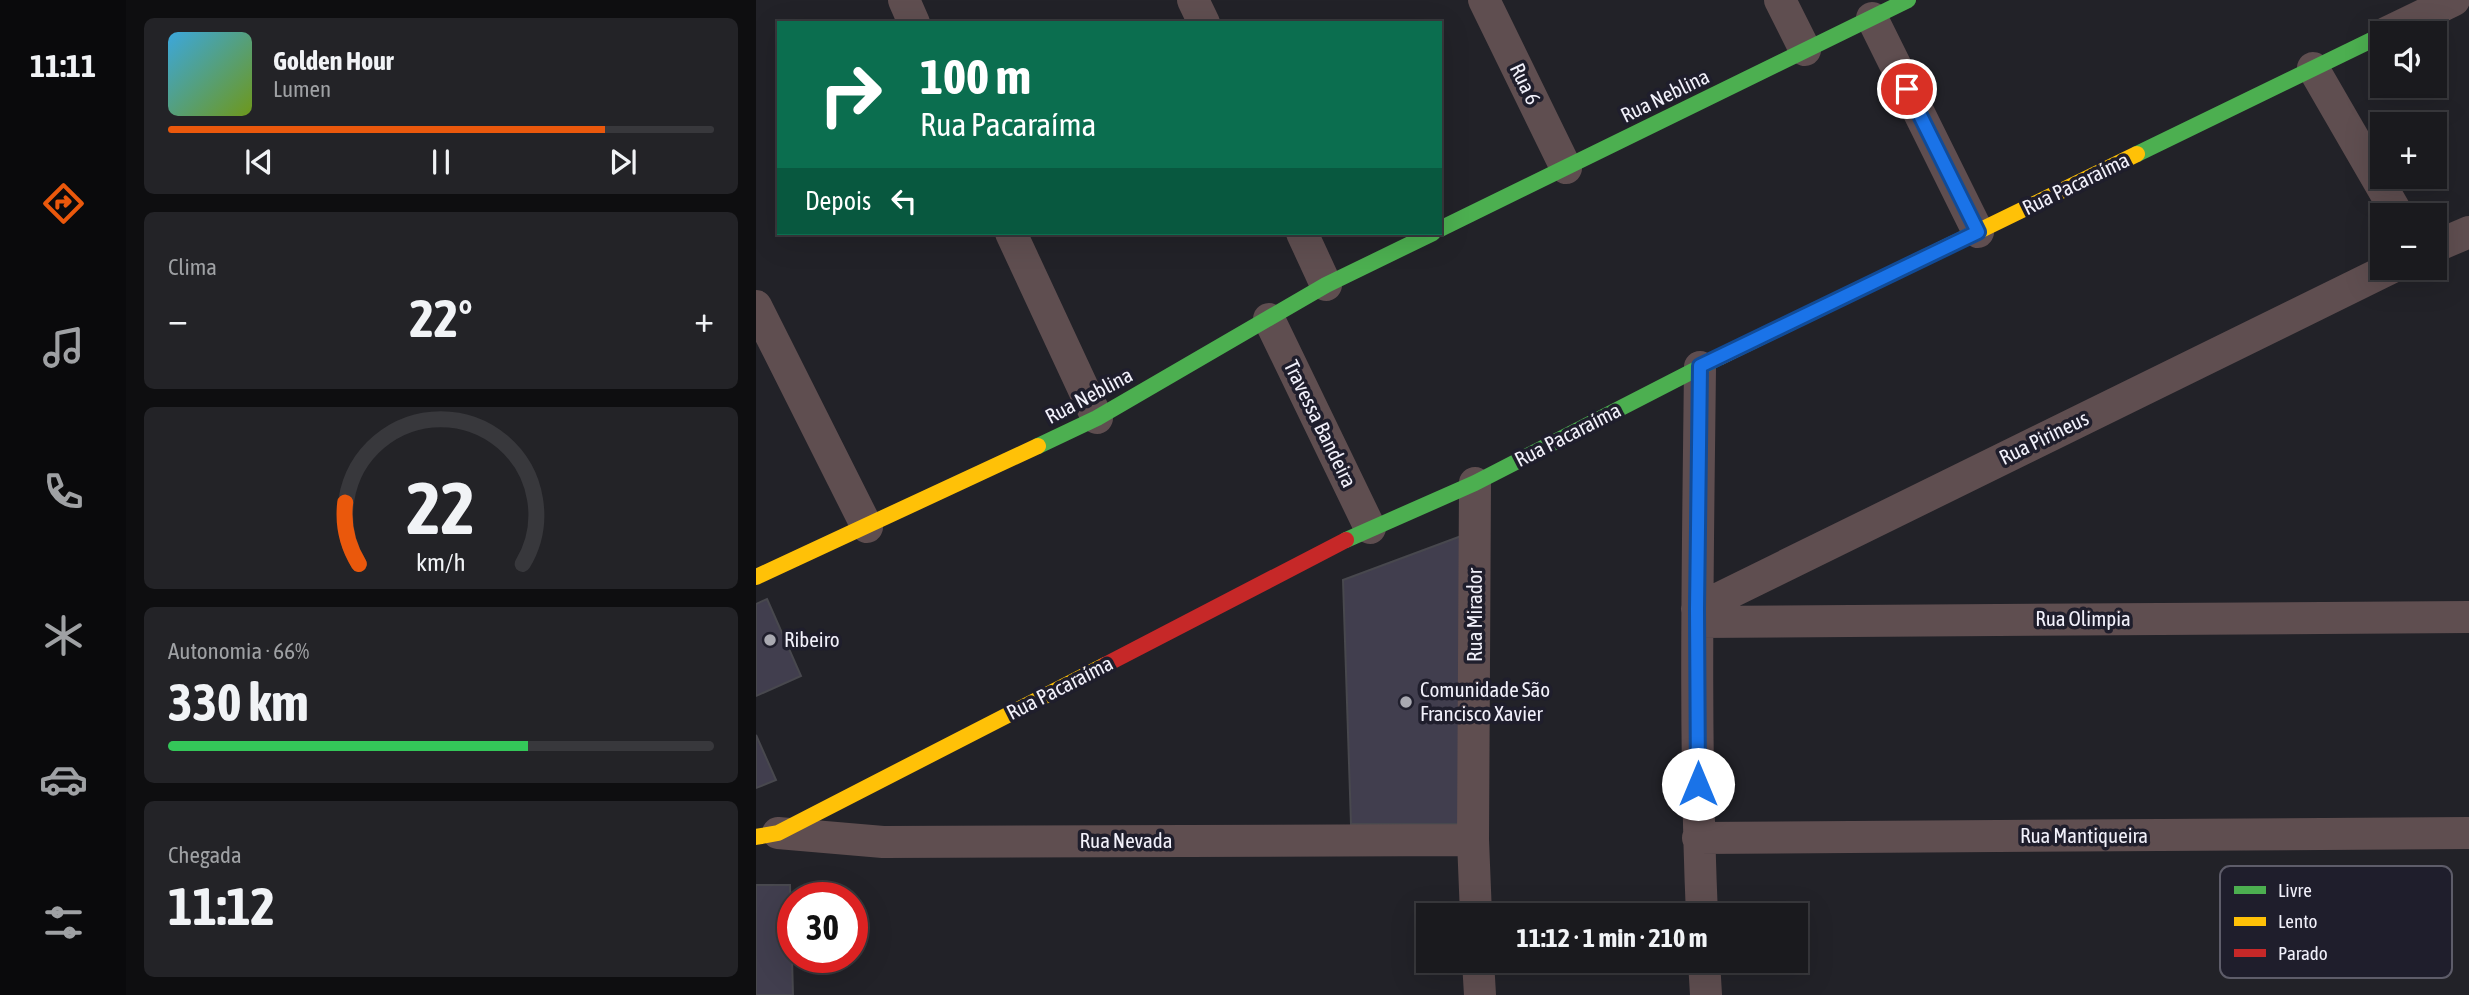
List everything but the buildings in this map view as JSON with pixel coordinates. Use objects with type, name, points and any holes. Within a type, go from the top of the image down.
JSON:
[{"type":"street","points":[[904,0],[913,21]]},
{"type":"street","points":[[1193,0],[1203,21]]},
{"type":"street","name":"Rua 6","points":[[1484,0],[1566,168]]},
{"type":"street","points":[[1780,0],[1805,50]]},
{"type":"street","name":"Rua Neblina","points":[[1442,228],[1908,0]]},
{"type":"street","name":"Rua Pacaraíma","points":[[2411,21],[2454,0]]},
{"type":"street","points":[[1872,18],[1978,232]]},
{"type":"street","name":"Rua Pacaraíma","points":[[767,835],[1370,528],[1475,483],[1700,366],[2370,41]]},
{"type":"street","points":[[2313,68],[2391,203]]},
{"type":"street","points":[[2447,241],[2469,232]]},
{"type":"street","points":[[1012,235],[1097,418]]},
{"type":"street","points":[[1303,235],[1326,285]]},
{"type":"street","name":"Rua Neblina","points":[[756,577],[1097,418],[1326,285],[1429,235]]},
{"type":"street","name":"Rua Pirineus","points":[[1697,615],[2370,278]]},
{"type":"street","points":[[756,306],[867,527]]},
{"type":"street","name":"Travessa Bandeira","points":[[1269,319],[1370,528]]},
{"type":"street","points":[[1700,366],[1697,615],[1698,838],[1701,903]]},
{"type":"street","name":"Rua Mirador","points":[[1475,483],[1476,903]]},
{"type":"street","name":"Rua Olimpia","points":[[1697,615],[2469,617]]},
{"type":"street","name":"Rua Mantiqueira","points":[[1698,838],[2469,833]]},
{"type":"street","name":"Rua Nevada","points":[[767,835],[883,842],[1474,840]]},
{"type":"street","points":[[1479,973],[1480,995]]},
{"type":"street","points":[[1705,973],[1706,995]]},
{"type":"traffic: fast","points":[[1442,228],[1908,0]]},
{"type":"traffic: fast","points":[[2137,154],[2370,41]]},
{"type":"traffic: fast","points":[[1038,446],[1097,418],[1326,285],[1429,235]]},
{"type":"traffic: fast","points":[[1346,540],[1475,483],[1720,357]]},
{"type":"traffic: slow","points":[[1720,357],[2137,154]]},
{"type":"traffic: slow","points":[[756,577],[1038,446]]},
{"type":"traffic: slow","points":[[756,837],[778,833],[1105,665]]},
{"type":"traffic: jam","points":[[1105,665],[1346,540]]},
{"type":"place","name":"Ribeiro","points":[[770,640]]},
{"type":"place","name":"Comunidade São Francisco Xavier","points":[[1406,702]]},
{"type":"route","points":[[1698,784],[1700,366],[1978,232],[1907,89]]}]
